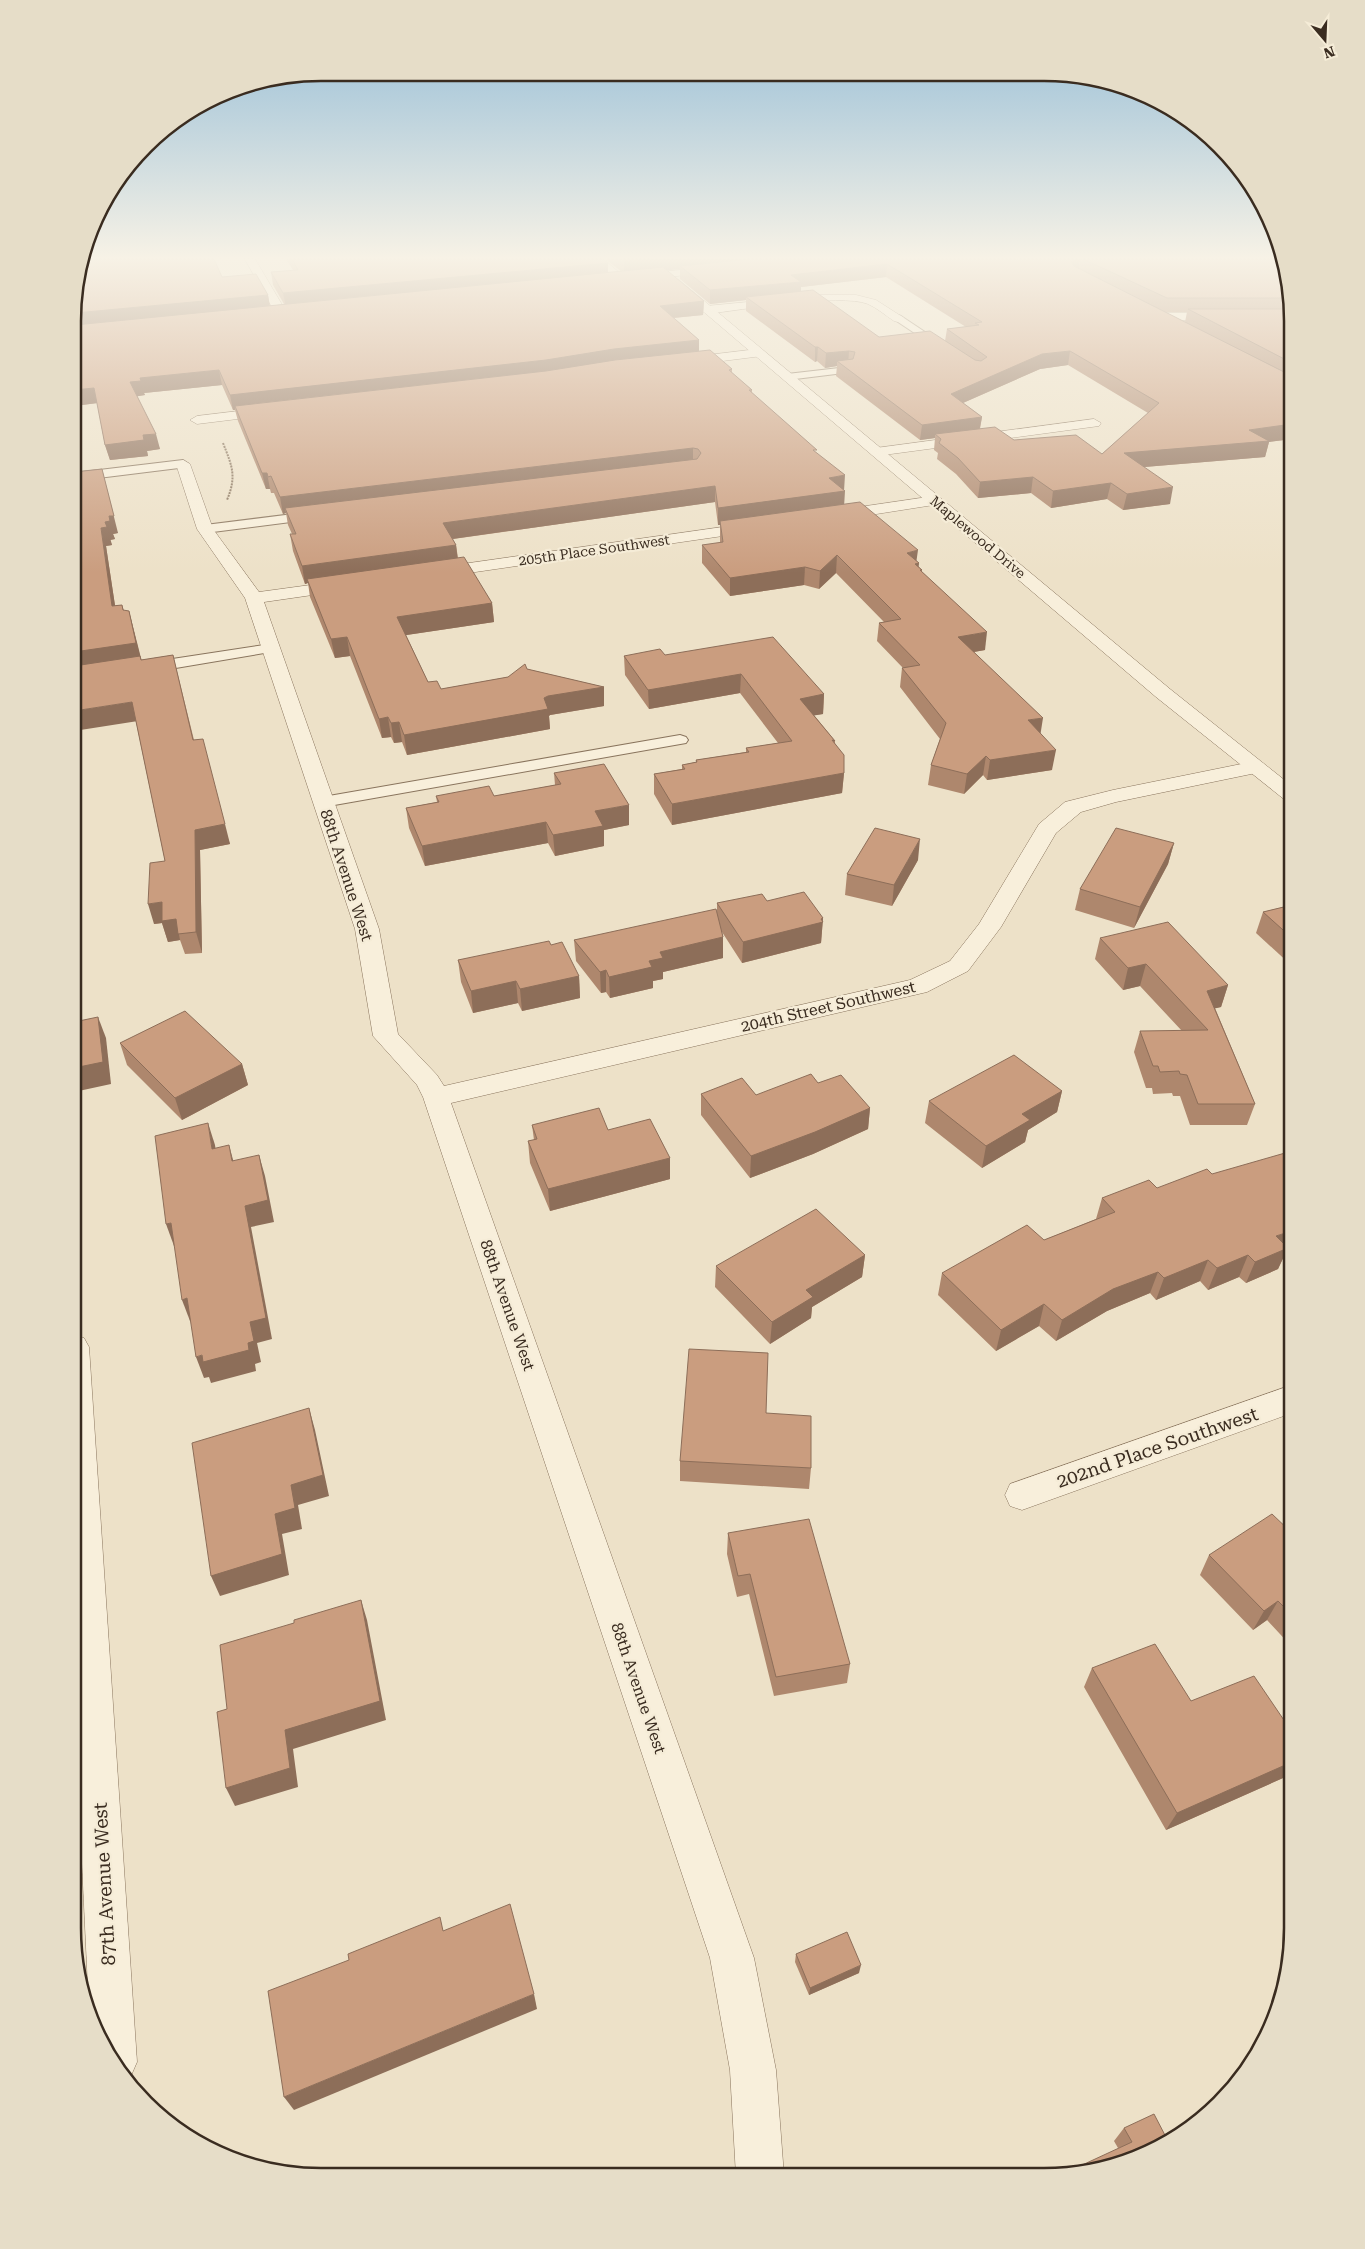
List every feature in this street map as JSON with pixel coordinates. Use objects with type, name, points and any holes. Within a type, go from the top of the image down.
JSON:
[{"type":"street","name":"Maplewood Drive","points":[[771,364],[1163,693],[1284,790]]},
{"type":"street","points":[[197,420],[283,410]]},
{"type":"street","points":[[876,452],[1094,423]]},
{"type":"street","name":"88th Avenue West","points":[[183,464],[205,529],[254,598],[367,928],[386,1036],[428,1081],[436,1097],[732,1958],[753,2070],[759,2168]]},
{"type":"street","points":[[819,518],[935,501]]},
{"type":"street","name":"205th Place Southwest","points":[[413,576],[770,525]]},
{"type":"street","points":[[254,598],[364,583]]},
{"type":"street","name":"204th Street Southwest","points":[[436,1097],[918,986],[959,966],[989,927],[1046,829],[1073,807],[1113,796],[1256,767]]},
{"type":"street","name":"202nd Place Southwest","points":[[1022,1495],[1284,1402]]},
{"type":"street","name":"87th Avenue West","points":[[81,1487],[113,2048]]},
{"type":"lane","points":[[787,377],[848,370]]},
{"type":"lane","points":[[81,476],[183,464]]},
{"type":"lane","points":[[205,529],[327,514]]},
{"type":"lane","points":[[133,670],[271,648]]},
{"type":"lane","points":[[324,802],[680,740]]},
{"type":"path","points":[[221,439],[234,472],[234,484],[224,508]]},
{"type":"building","points":[[81,364],[510,364],[230,395],[219,370],[140,378],[141,381],[130,382],[156,434],[143,435],[144,440],[105,445],[94,388],[81,389]]},
{"type":"building","points":[[590,364],[726,364],[732,369],[729,370],[752,390],[749,390],[817,450],[813,450],[845,475],[829,478],[845,491],[718,508],[715,486],[443,523],[456,545],[302,566],[290,534],[296,534],[285,508],[697,459],[701,453],[698,449],[693,448],[280,497],[271,476],[268,477],[267,473],[262,473],[235,406],[546,371]]},
{"type":"building","points":[[841,364],[1019,364],[951,394],[982,417],[922,425]]},
{"type":"building","points":[[1092,364],[1268,364],[1284,372],[1284,425],[1249,430],[1269,441],[1124,453],[1173,487],[1127,494],[1111,483],[1053,491],[1033,477],[980,482],[958,458],[939,443],[941,439],[935,434],[995,427],[1014,440],[1076,435],[1102,454],[1159,403]]},
{"type":"building","points":[[102,469],[114,516],[109,516],[110,521],[105,522],[107,527],[101,528],[112,606],[122,605],[123,610],[129,611],[136,643],[81,651],[81,471]]},
{"type":"building","points":[[860,502],[918,550],[907,553],[919,563],[915,564],[922,570],[920,570],[987,632],[958,637],[1043,718],[1028,720],[1056,750],[990,760],[986,756],[967,774],[931,765],[946,723],[902,668],[920,665],[879,623],[901,619],[837,555],[820,571],[805,567],[730,578],[702,545],[723,542],[720,521]]},
{"type":"building","points":[[464,557],[492,603],[397,617],[428,682],[437,681],[441,689],[508,677],[525,664],[527,669],[604,687],[548,696],[544,698],[548,709],[404,735],[399,722],[391,723],[388,717],[379,719],[347,637],[331,639],[307,579]]},
{"type":"building","points":[[773,637],[824,694],[800,699],[835,741],[832,740],[844,755],[844,773],[672,804],[654,774],[685,769],[682,765],[697,762],[696,760],[749,752],[746,748],[792,741],[741,674],[648,690],[624,656],[660,649],[665,655]]},
{"type":"building","points":[[173,655],[193,740],[203,739],[225,824],[195,830],[196,932],[178,934],[176,919],[162,921],[162,902],[148,904],[150,863],[165,861],[132,702],[81,710],[81,665],[140,656],[141,660]]},
{"type":"building","points":[[604,764],[629,805],[595,811],[603,826],[553,835],[546,822],[422,846],[406,808],[439,802],[436,796],[489,786],[494,796],[561,784],[554,773]]},
{"type":"building","points":[[875,828],[920,839],[894,885],[847,874]]},
{"type":"building","points":[[1116,828],[1174,843],[1140,907],[1080,889]]},
{"type":"building","points":[[804,892],[823,918],[821,919],[823,922],[743,942],[717,903],[762,894],[767,901]]},
{"type":"building","points":[[1284,907],[1284,931],[1263,912]]},
{"type":"building","points":[[716,909],[723,937],[660,952],[663,958],[649,961],[652,967],[609,977],[606,970],[600,972],[574,940]]},
{"type":"building","points":[[1168,922],[1228,985],[1207,991],[1255,1104],[1198,1104],[1187,1075],[1180,1074],[1179,1071],[1160,1072],[1158,1066],[1153,1066],[1140,1031],[1208,1030],[1146,964],[1128,968],[1100,938]]},
{"type":"building","points":[[549,941],[551,945],[562,942],[579,976],[520,989],[516,981],[471,991],[458,960]]},
{"type":"building","points":[[185,1011],[242,1064],[175,1098],[120,1043]]},
{"type":"building","points":[[98,1017],[103,1062],[81,1067],[81,1021]]},
{"type":"building","points":[[1014,1055],[1062,1091],[1022,1114],[1030,1120],[986,1146],[929,1101]]},
{"type":"building","points":[[811,1074],[818,1083],[841,1075],[870,1108],[815,1132],[751,1156],[701,1094],[742,1078],[756,1095]]},
{"type":"building","points":[[599,1108],[608,1130],[650,1119],[670,1158],[548,1189],[528,1141],[537,1139],[532,1125]]},
{"type":"building","points":[[208,1123],[212,1149],[229,1145],[232,1161],[259,1155],[268,1200],[245,1206],[266,1318],[250,1322],[254,1341],[248,1343],[249,1350],[203,1362],[202,1355],[196,1357],[187,1298],[182,1300],[171,1223],[166,1224],[155,1136]]},
{"type":"building","points":[[1284,1153],[1284,1234],[1276,1236],[1284,1244],[1284,1250],[1255,1262],[1248,1255],[1217,1268],[1208,1260],[1164,1278],[1158,1272],[1113,1289],[1062,1320],[1044,1304],[1001,1330],[942,1273],[1027,1225],[1044,1240],[1115,1212],[1102,1198],[1149,1180],[1157,1188],[1207,1169],[1212,1174]]},
{"type":"building","points":[[816,1209],[865,1255],[806,1290],[813,1297],[772,1322],[716,1266]]},
{"type":"building","points":[[689,1349],[768,1353],[766,1413],[811,1416],[811,1468],[680,1461]]},
{"type":"building","points":[[309,1408],[323,1475],[291,1485],[295,1508],[275,1514],[282,1554],[211,1576],[192,1443]]},
{"type":"building","points":[[1272,1514],[1284,1525],[1284,1607],[1278,1601],[1264,1611],[1209,1555]]},
{"type":"building","points":[[809,1519],[850,1664],[776,1677],[750,1574],[738,1576],[728,1533]]},
{"type":"building","points":[[361,1600],[380,1701],[285,1730],[290,1768],[226,1788],[217,1712],[227,1709],[220,1645],[294,1623],[294,1620]]},
{"type":"building","points":[[1155,1644],[1191,1701],[1254,1676],[1284,1720],[1284,1766],[1177,1813],[1092,1668]]},
{"type":"building","points":[[510,1904],[534,1994],[284,2097],[268,1991],[349,1960],[348,1954],[440,1917],[443,1931]]},
{"type":"building","points":[[847,1932],[861,1965],[810,1988],[796,1954]]},
{"type":"building","points":[[1154,2114],[1165,2135],[1121,2155],[1084,2164],[1132,2142],[1124,2128]]}]
